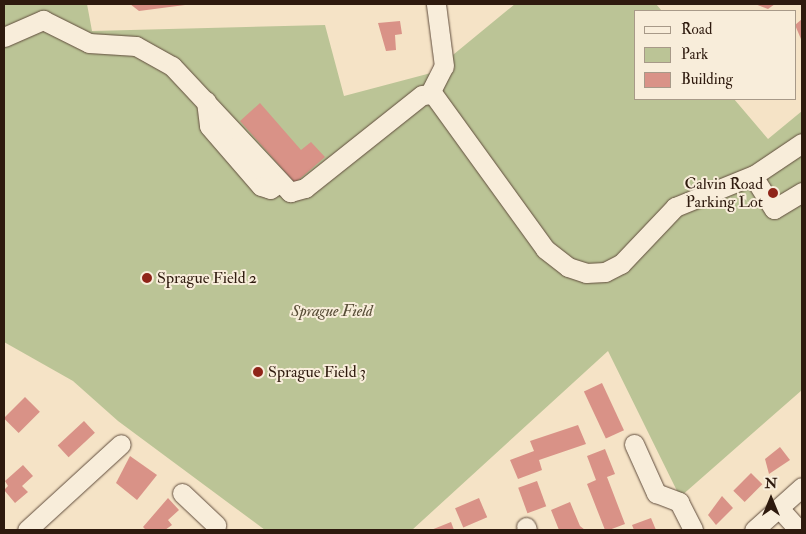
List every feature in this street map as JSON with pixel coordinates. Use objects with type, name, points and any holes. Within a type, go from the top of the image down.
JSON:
[{"type":"street","points":[[4,37],[44,12],[89,43],[127,44],[145,50],[181,73],[206,101],[209,126],[261,186],[270,189],[279,183],[290,192],[305,188],[430,93],[443,63],[436,4]]},
{"type":"street","points":[[430,93],[476,147],[539,242],[578,271],[614,268],[675,208],[754,175],[802,143]]},
{"type":"street","points":[[754,175],[774,209],[802,192]]},
{"type":"street","points":[[27,530],[121,444]]},
{"type":"street","points":[[634,444],[658,496],[680,502],[693,530]]},
{"type":"street","points":[[754,530],[802,486]]},
{"type":"street","points":[[182,492],[217,523]]},
{"type":"street","points":[[779,508],[799,530]]},
{"type":"green space","name":"Sprague Field","points":[[4,4],[87,4],[92,31],[325,25],[344,96],[431,73],[515,4],[656,4],[661,10],[634,10],[634,100],[735,100],[768,139],[802,111],[802,390],[680,497],[608,351],[412,530],[265,530],[118,421],[73,381],[4,342]]},
{"type":"building","points":[[130,4],[184,4],[185,5],[139,11]]},
{"type":"building","points":[[755,4],[775,4],[768,9]]},
{"type":"building","points":[[802,19],[801,39],[796,27],[796,24]]},
{"type":"building","points":[[400,21],[402,34],[395,35],[396,50],[386,51],[378,23]]},
{"type":"building","points":[[260,103],[301,150],[311,142],[325,157],[295,183],[240,121]]},
{"type":"building","points":[[602,383],[624,430],[606,439],[584,391]]},
{"type":"building","points":[[25,397],[40,412],[19,433],[4,418]]},
{"type":"building","points":[[84,421],[95,433],[69,457],[58,446]]},
{"type":"building","points":[[578,425],[586,444],[539,460],[542,470],[518,479],[510,460],[534,451],[530,441]]},
{"type":"building","points":[[780,447],[790,460],[769,474],[765,459]]},
{"type":"building","points":[[605,449],[615,474],[607,477],[625,524],[609,530],[605,530],[587,484],[596,480],[587,456]]},
{"type":"building","points":[[130,456],[157,475],[137,500],[116,483]]},
{"type":"building","points":[[23,465],[33,476],[22,486],[28,492],[15,503],[4,490],[8,486],[5,481]]},
{"type":"building","points":[[751,473],[762,484],[745,502],[733,491]]},
{"type":"building","points":[[537,481],[546,506],[527,513],[518,488]]},
{"type":"building","points":[[722,496],[733,508],[716,525],[708,515]]},
{"type":"building","points":[[168,498],[179,510],[168,520],[172,525],[165,530],[146,530],[143,527]]},
{"type":"building","points":[[479,498],[487,517],[463,527],[455,508]]},
{"type":"building","points":[[570,502],[580,526],[585,530],[559,530],[551,510]]},
{"type":"building","points":[[651,518],[656,530],[634,530],[632,525]]},
{"type":"building","points":[[451,522],[454,530],[431,530]]},
{"type":"place","name":"Calvin Road Parking Lot","points":[[773,193]]},
{"type":"place","name":"Sprague Field 2","points":[[147,278]]},
{"type":"place","name":"Sprague Field 3","points":[[258,372]]}]
